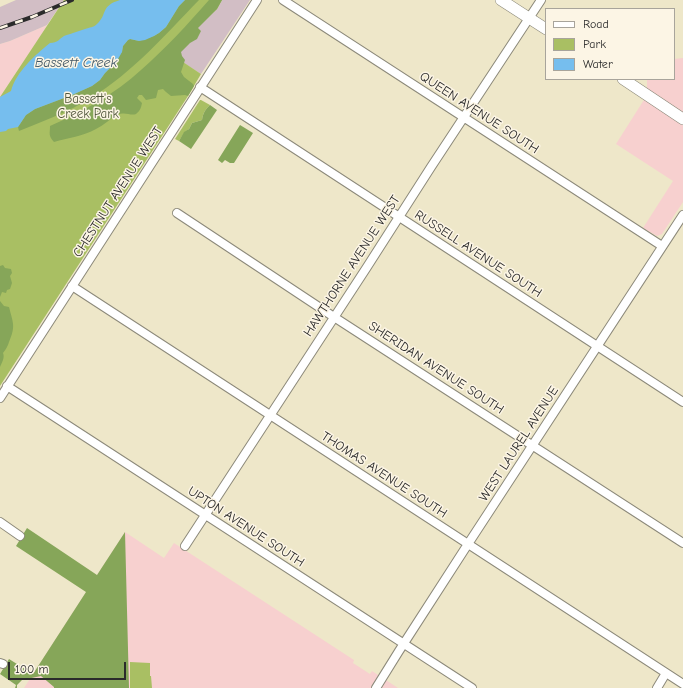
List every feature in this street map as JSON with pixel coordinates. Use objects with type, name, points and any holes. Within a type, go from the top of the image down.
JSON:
[{"type":"main road","points":[[501,0],[545,28]]},
{"type":"main road","points":[[624,80],[683,119]]},
{"type":"street","name":"CHESTNUT AVENUE WEST","points":[[0,398],[257,0]]},
{"type":"street","name":"QUEEN AVENUE SOUTH","points":[[283,0],[662,246]]},
{"type":"street","name":"HAWTHORNE AVENUE WEST","points":[[185,546],[541,0]]},
{"type":"street","name":"RUSSELL AVENUE SOUTH","points":[[200,87],[683,402]]},
{"type":"street","name":"SHERIDAN AVENUE SOUTH","points":[[176,213],[683,543]]},
{"type":"street","name":"WEST LAUREL AVENUE","points":[[376,688],[532,445],[683,215]]},
{"type":"street","name":"THOMAS AVENUE SOUTH","points":[[72,286],[683,684]]},
{"type":"street","name":"UPTON AVENUE SOUTH","points":[[7,386],[472,688]]},
{"type":"street","points":[[0,522],[20,536]]},
{"type":"street","points":[[656,688],[666,673]]},
{"type":"shaded area","points":[[16,0],[64,0],[47,25],[0,44],[0,7]]},
{"type":"shaded area","points":[[222,0],[250,0],[201,74],[167,52],[217,9]]},
{"type":"shaded area","points":[[47,25],[42,34],[0,97],[0,44]]},
{"type":"shaded area","points":[[683,58],[683,202],[662,234],[657,236],[643,228],[673,181],[616,144],[647,95],[647,80],[675,80],[675,59]]},
{"type":"shaded area","points":[[125,532],[164,558],[174,543],[354,660],[353,663],[370,674],[372,671],[398,688],[24,688]]},
{"type":"green space","name":"Bassett's Creek Park","points":[[64,0],[222,0],[217,9],[168,52],[201,74],[0,386],[0,97]]},
{"type":"green space","points":[[185,0],[199,0],[161,40],[121,77],[74,108],[19,131],[18,127],[26,115],[35,109],[72,95],[92,86],[100,80],[122,52],[123,46],[128,40],[139,41],[159,33],[166,27],[179,6]]},
{"type":"green space","points":[[209,0],[222,0],[217,9],[198,28],[201,31],[197,39],[190,43],[181,52],[185,60],[181,72],[184,77],[194,86],[188,96],[171,96],[163,89],[158,90],[156,98],[146,100],[142,95],[139,95],[137,98],[142,103],[136,114],[120,114],[99,127],[81,135],[54,142],[52,140],[50,136],[50,126],[98,102],[131,79],[168,45]]},
{"type":"green space","points":[[200,100],[210,105],[204,112],[202,120],[192,123],[179,141],[175,139]]},
{"type":"green space","points":[[210,105],[217,110],[191,149],[179,141],[184,132],[189,129],[192,123],[202,120],[204,112]]},
{"type":"green space","points":[[240,125],[253,133],[234,163],[230,163],[225,160],[222,163],[218,160]]},
{"type":"green space","points":[[3,265],[5,268],[11,269],[12,273],[10,276],[12,283],[10,289],[7,290],[6,293],[2,292],[0,297],[0,266]]},
{"type":"green space","points":[[0,301],[4,306],[9,307],[13,321],[13,328],[8,345],[3,353],[4,355],[0,367]]},
{"type":"green space","points":[[27,528],[97,575],[125,532],[129,688],[54,688],[41,676],[22,680],[17,685],[17,688],[15,688],[16,685],[0,674],[9,659],[33,674],[86,592],[16,546]]},
{"type":"green space","points":[[130,662],[150,663],[152,688],[130,688]]},
{"type":"water","name":"Bassett Creek","points":[[120,0],[185,0],[179,6],[166,27],[159,33],[145,40],[128,40],[123,46],[122,52],[118,59],[100,80],[92,86],[35,109],[26,115],[18,127],[0,132],[0,97],[11,91],[17,77],[27,64],[50,43],[57,42],[65,36],[96,25],[107,8],[114,2]]},
{"type":"railway","points":[[0,28],[32,17],[72,0]]}]
